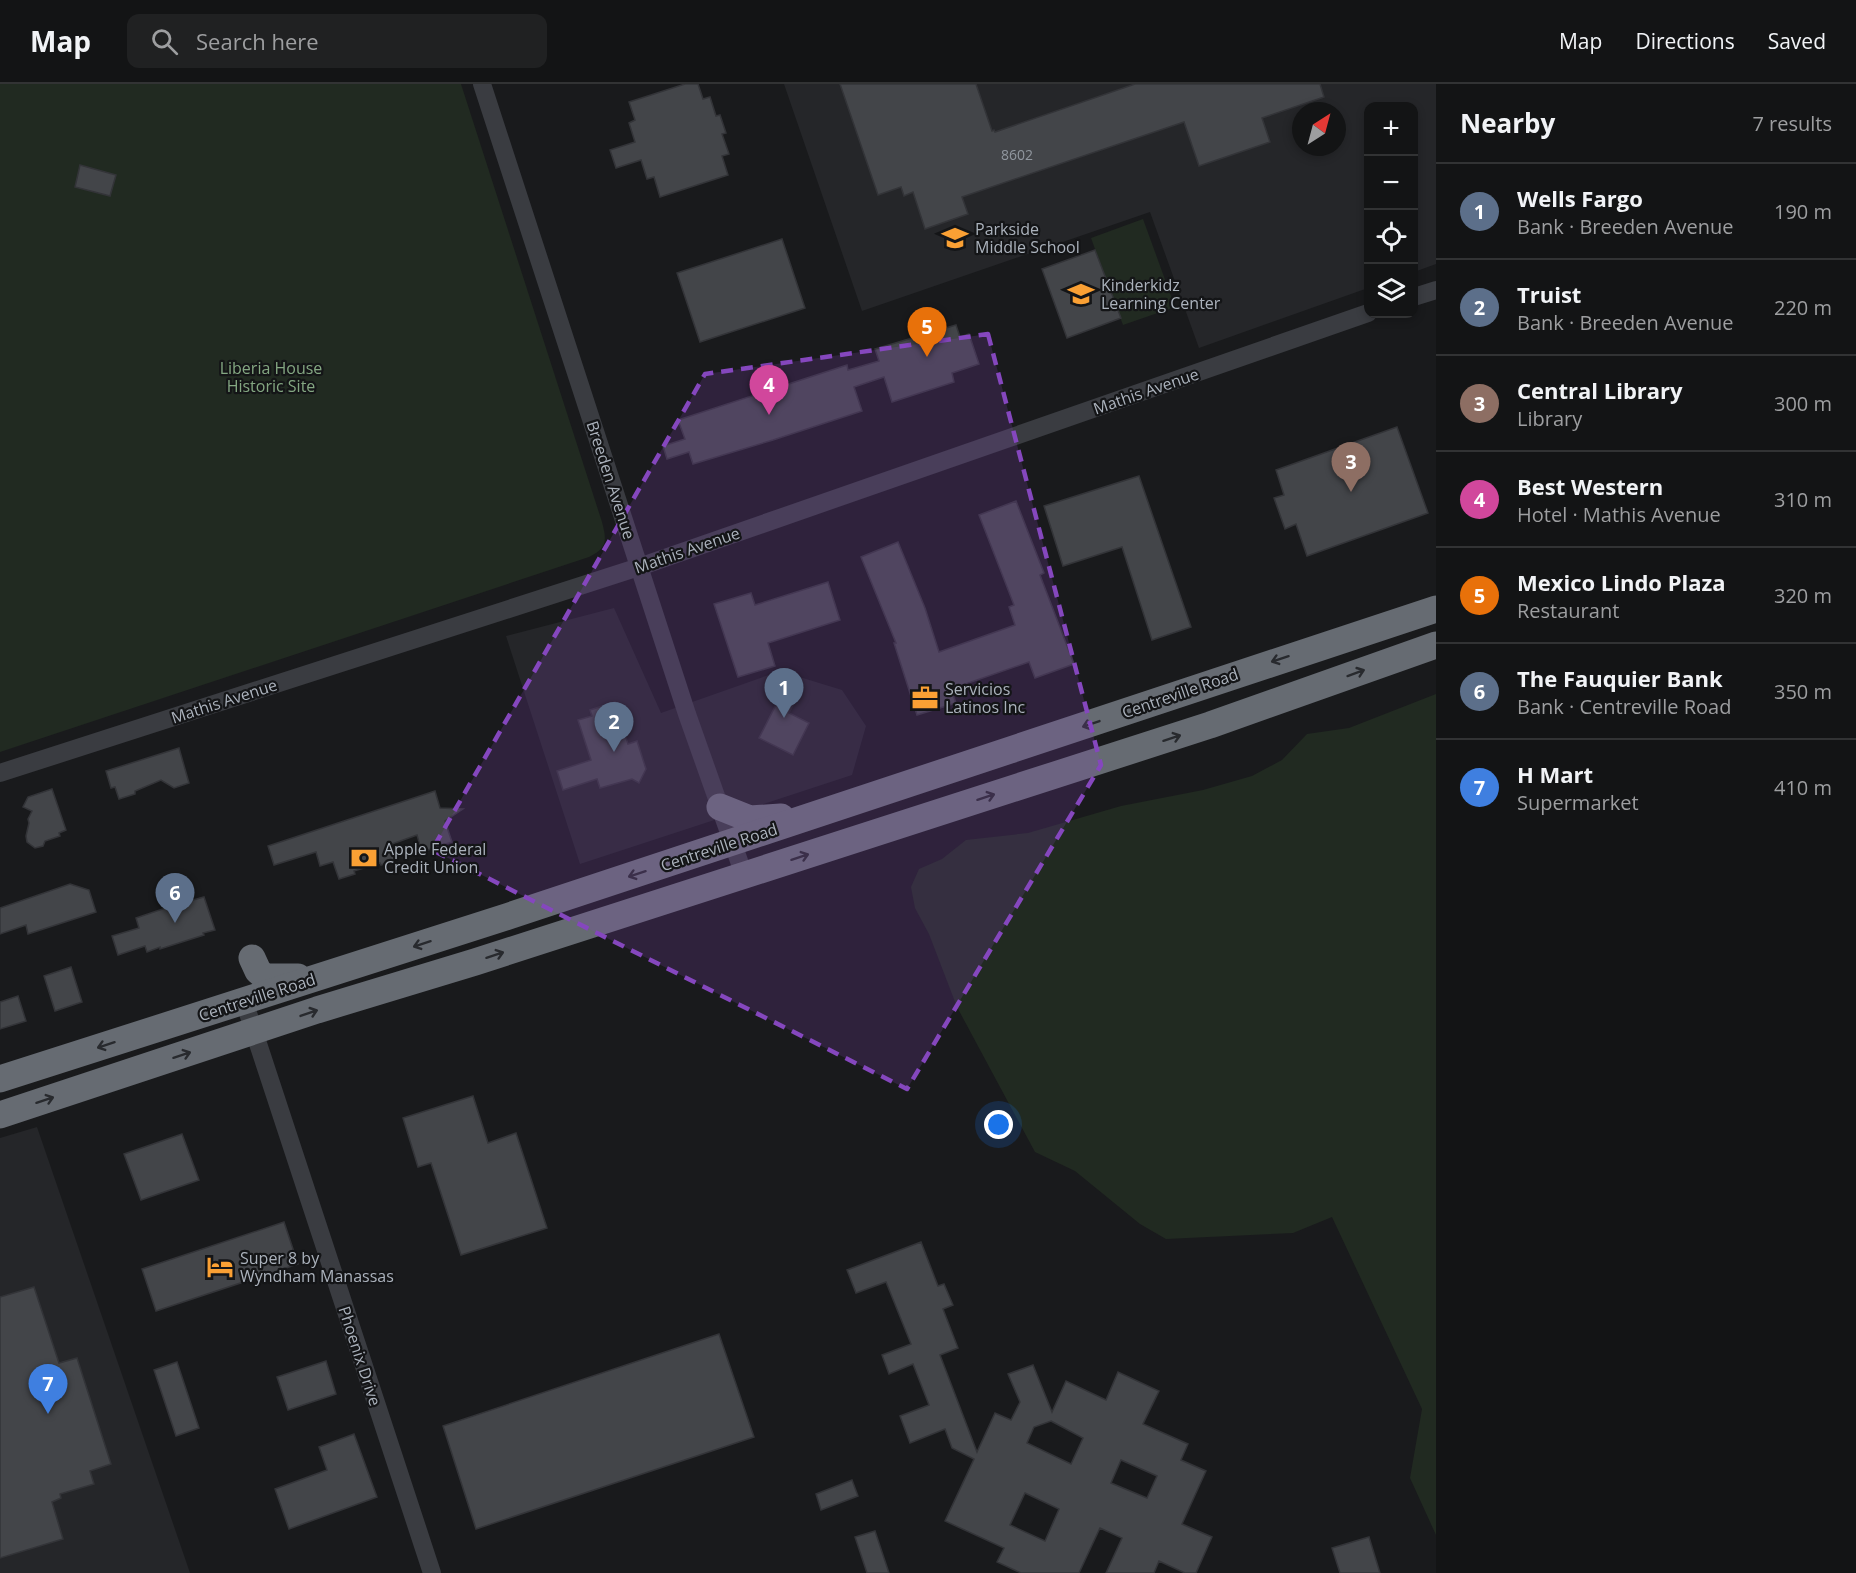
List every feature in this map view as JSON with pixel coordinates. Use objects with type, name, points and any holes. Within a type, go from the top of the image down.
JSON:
[{"type":"highway","name":"Centreville Road","points":[[0,1079],[732,843],[1085,726],[1209,682],[1436,609]]},
{"type":"highway","name":"Centreville Road","points":[[0,1115],[317,1010],[469,964],[1210,725],[1436,645]]},
{"type":"highway","points":[[720,807],[750,819],[821,813]]},
{"type":"highway","points":[[252,958],[258,971],[265,977],[320,977]]},
{"type":"street","name":"Breeden Avenue","points":[[482,84],[687,714],[744,874]]},
{"type":"street","points":[[1418,295],[1436,290]]},
{"type":"street","name":"Mathis Avenue","points":[[0,773],[639,567],[1364,314]]},
{"type":"street","name":"Phoenix Drive","points":[[244,1001],[432,1573]]},
{"type":"highlighted area","points":[[988,334],[1101,765],[907,1089],[432,850],[705,374]]},
{"type":"shaded area","name":"Parkside Middle School","points":[[784,84],[1436,84],[1436,264],[1418,271],[1418,102],[1364,102],[1364,289],[1199,348],[1150,212],[862,311]]},
{"type":"shaded area","points":[[614,608],[661,713],[780,671],[842,690],[866,726],[852,775],[580,864],[506,636]]},
{"type":"shaded area","points":[[37,1127],[190,1573],[0,1573],[0,1138]]},
{"type":"green space","name":"Liberia House Historic Site","points":[[0,84],[461,84],[602,522],[605,539],[602,547],[589,557],[0,752]]},
{"type":"green space","points":[[1143,219],[1175,307],[1123,325],[1091,238]]},
{"type":"green space","points":[[1436,694],[1436,1535],[1410,1478],[1422,1409],[1332,1217],[1293,1233],[1166,1239],[1140,1224],[1075,1171],[1035,1152],[957,1007],[929,934],[915,908],[911,887],[919,869],[942,859],[966,840],[1028,833],[1121,806],[1203,790],[1252,776],[1282,760],[1307,734],[1349,728]]},
{"type":"building","points":[[685,84],[698,84],[703,99],[710,97],[716,116],[720,115],[726,133],[722,134],[729,154],[722,156],[728,175],[660,197],[654,177],[647,179],[641,160],[616,168],[610,150],[635,142],[629,123],[635,120],[629,102]]},
{"type":"building","points":[[840,84],[976,84],[992,131],[995,132],[1135,84],[1320,84],[1324,97],[1309,102],[1292,102],[1292,108],[1262,118],[1270,142],[1199,166],[1184,122],[962,197],[968,214],[925,229],[913,192],[904,196],[901,187],[878,195]]},
{"type":"building","points":[[80,165],[116,175],[110,196],[75,187]]},
{"type":"building","points":[[782,239],[805,308],[700,342],[677,273]]},
{"type":"building","name":"Kinderkidz Learning Center","points":[[1095,250],[1121,318],[1067,338],[1042,269]]},
{"type":"building","points":[[956,325],[960,337],[969,334],[979,364],[952,373],[954,382],[892,402],[884,377],[854,387],[862,411],[693,464],[689,452],[667,459],[663,446],[685,439],[678,420],[847,365],[848,370],[879,361],[875,349]]},
{"type":"building","points":[[1397,427],[1428,513],[1307,556],[1296,524],[1285,529],[1274,498],[1284,495],[1276,470]]},
{"type":"building","points":[[1139,476],[1191,627],[1152,640],[1122,547],[1063,566],[1044,506]]},
{"type":"building","points":[[1016,501],[1044,573],[1040,575],[1074,664],[1035,678],[1029,662],[951,689],[956,703],[917,715],[894,643],[896,643],[861,557],[898,542],[925,608],[939,652],[1015,625],[1009,607],[1014,605],[979,515]]},
{"type":"building","points":[[828,582],[840,620],[768,643],[775,666],[738,677],[714,604],[751,593],[755,605]]},
{"type":"building","points":[[786,685],[800,691],[789,713],[809,723],[793,755],[759,738]]},
{"type":"building","points":[[615,702],[628,744],[637,741],[646,769],[639,783],[632,779],[600,788],[597,779],[563,790],[557,771],[591,760],[578,720],[592,716],[590,710]]},
{"type":"building","points":[[179,748],[189,783],[174,788],[161,780],[135,791],[135,794],[119,799],[115,787],[111,788],[106,771]]},
{"type":"building","points":[[52,789],[66,830],[59,833],[60,836],[45,841],[43,846],[35,848],[27,842],[26,836],[28,819],[32,811],[23,807],[28,797]]},
{"type":"building","points":[[435,791],[440,808],[463,809],[445,821],[452,842],[422,852],[417,835],[392,844],[397,860],[354,871],[355,874],[339,879],[333,862],[320,866],[316,852],[274,865],[268,846]]},
{"type":"building","points":[[70,884],[89,890],[96,912],[28,934],[26,925],[0,934],[0,908]]},
{"type":"building","points":[[204,897],[215,930],[160,949],[160,947],[147,952],[145,946],[118,955],[112,936],[139,928],[136,918]]},
{"type":"building","points":[[71,967],[82,1002],[55,1011],[44,976]]},
{"type":"building","points":[[18,996],[26,1021],[0,1029],[0,1002]]},
{"type":"building","points":[[473,1096],[488,1143],[516,1133],[547,1228],[461,1255],[431,1163],[418,1167],[403,1118]]},
{"type":"building","points":[[182,1134],[199,1180],[141,1200],[124,1154]]},
{"type":"building","name":"Super 8 by Wyndham Manassas","points":[[284,1222],[298,1264],[156,1311],[142,1269]]},
{"type":"building","points":[[921,1242],[938,1286],[944,1284],[953,1305],[943,1309],[958,1348],[940,1355],[977,1452],[995,1413],[1011,1420],[1020,1402],[1008,1374],[1033,1365],[1052,1412],[1066,1381],[1106,1400],[1118,1372],[1159,1391],[1143,1424],[1188,1444],[1181,1460],[1206,1471],[1182,1524],[1212,1537],[1196,1573],[1185,1573],[1159,1561],[1154,1573],[1106,1573],[1122,1538],[1100,1528],[1079,1573],[1021,1573],[997,1562],[1004,1548],[945,1521],[974,1459],[952,1448],[945,1429],[910,1443],[900,1416],[929,1405],[913,1364],[889,1374],[882,1355],[911,1344],[886,1282],[856,1293],[847,1270]],"holes":[[[1051,1421],[1083,1438],[1071,1464],[1027,1443],[1034,1427]],[[1121,1460],[1157,1476],[1147,1498],[1111,1483]],[[1025,1493],[1059,1509],[1045,1541],[1010,1525]]]},
{"type":"building","points":[[34,1287],[59,1363],[77,1358],[111,1464],[90,1471],[94,1484],[60,1494],[61,1498],[52,1502],[63,1539],[0,1558],[0,1297]]},
{"type":"building","points":[[719,1334],[754,1437],[476,1529],[443,1426]]},
{"type":"building","points":[[326,1361],[336,1394],[288,1410],[277,1377]]},
{"type":"building","points":[[177,1362],[199,1428],[176,1436],[154,1370]]},
{"type":"building","points":[[354,1434],[377,1497],[289,1529],[275,1489],[327,1470],[319,1447]]},
{"type":"building","points":[[852,1480],[858,1496],[821,1510],[816,1494]]},
{"type":"building","points":[[875,1531],[889,1573],[867,1573],[855,1537]]},
{"type":"building","points":[[1369,1537],[1380,1573],[1340,1573],[1332,1548]]},
{"type":"place","name":"Parkside Middle School","points":[[955,238]]},
{"type":"place","name":"Kinderkidz Learning Center","points":[[1081,294]]},
{"type":"place","name":"Mexico Lindo Plaza","points":[[927,357]]},
{"type":"place","name":"Best Western","points":[[769,415]]},
{"type":"place","name":"Central Library","points":[[1351,492]]},
{"type":"place","name":"Servicios Latinos Inc","points":[[925,698]]},
{"type":"place","name":"Wells Fargo","points":[[784,718]]},
{"type":"place","name":"Truist","points":[[614,752]]},
{"type":"place","name":"Apple Federal Credit Union","points":[[364,858]]},
{"type":"place","name":"The Fauquier Bank","points":[[175,923]]},
{"type":"place","name":"Super 8 by Wyndham Manassas","points":[[220,1267]]},
{"type":"place","name":"H Mart","points":[[48,1414]]}]
